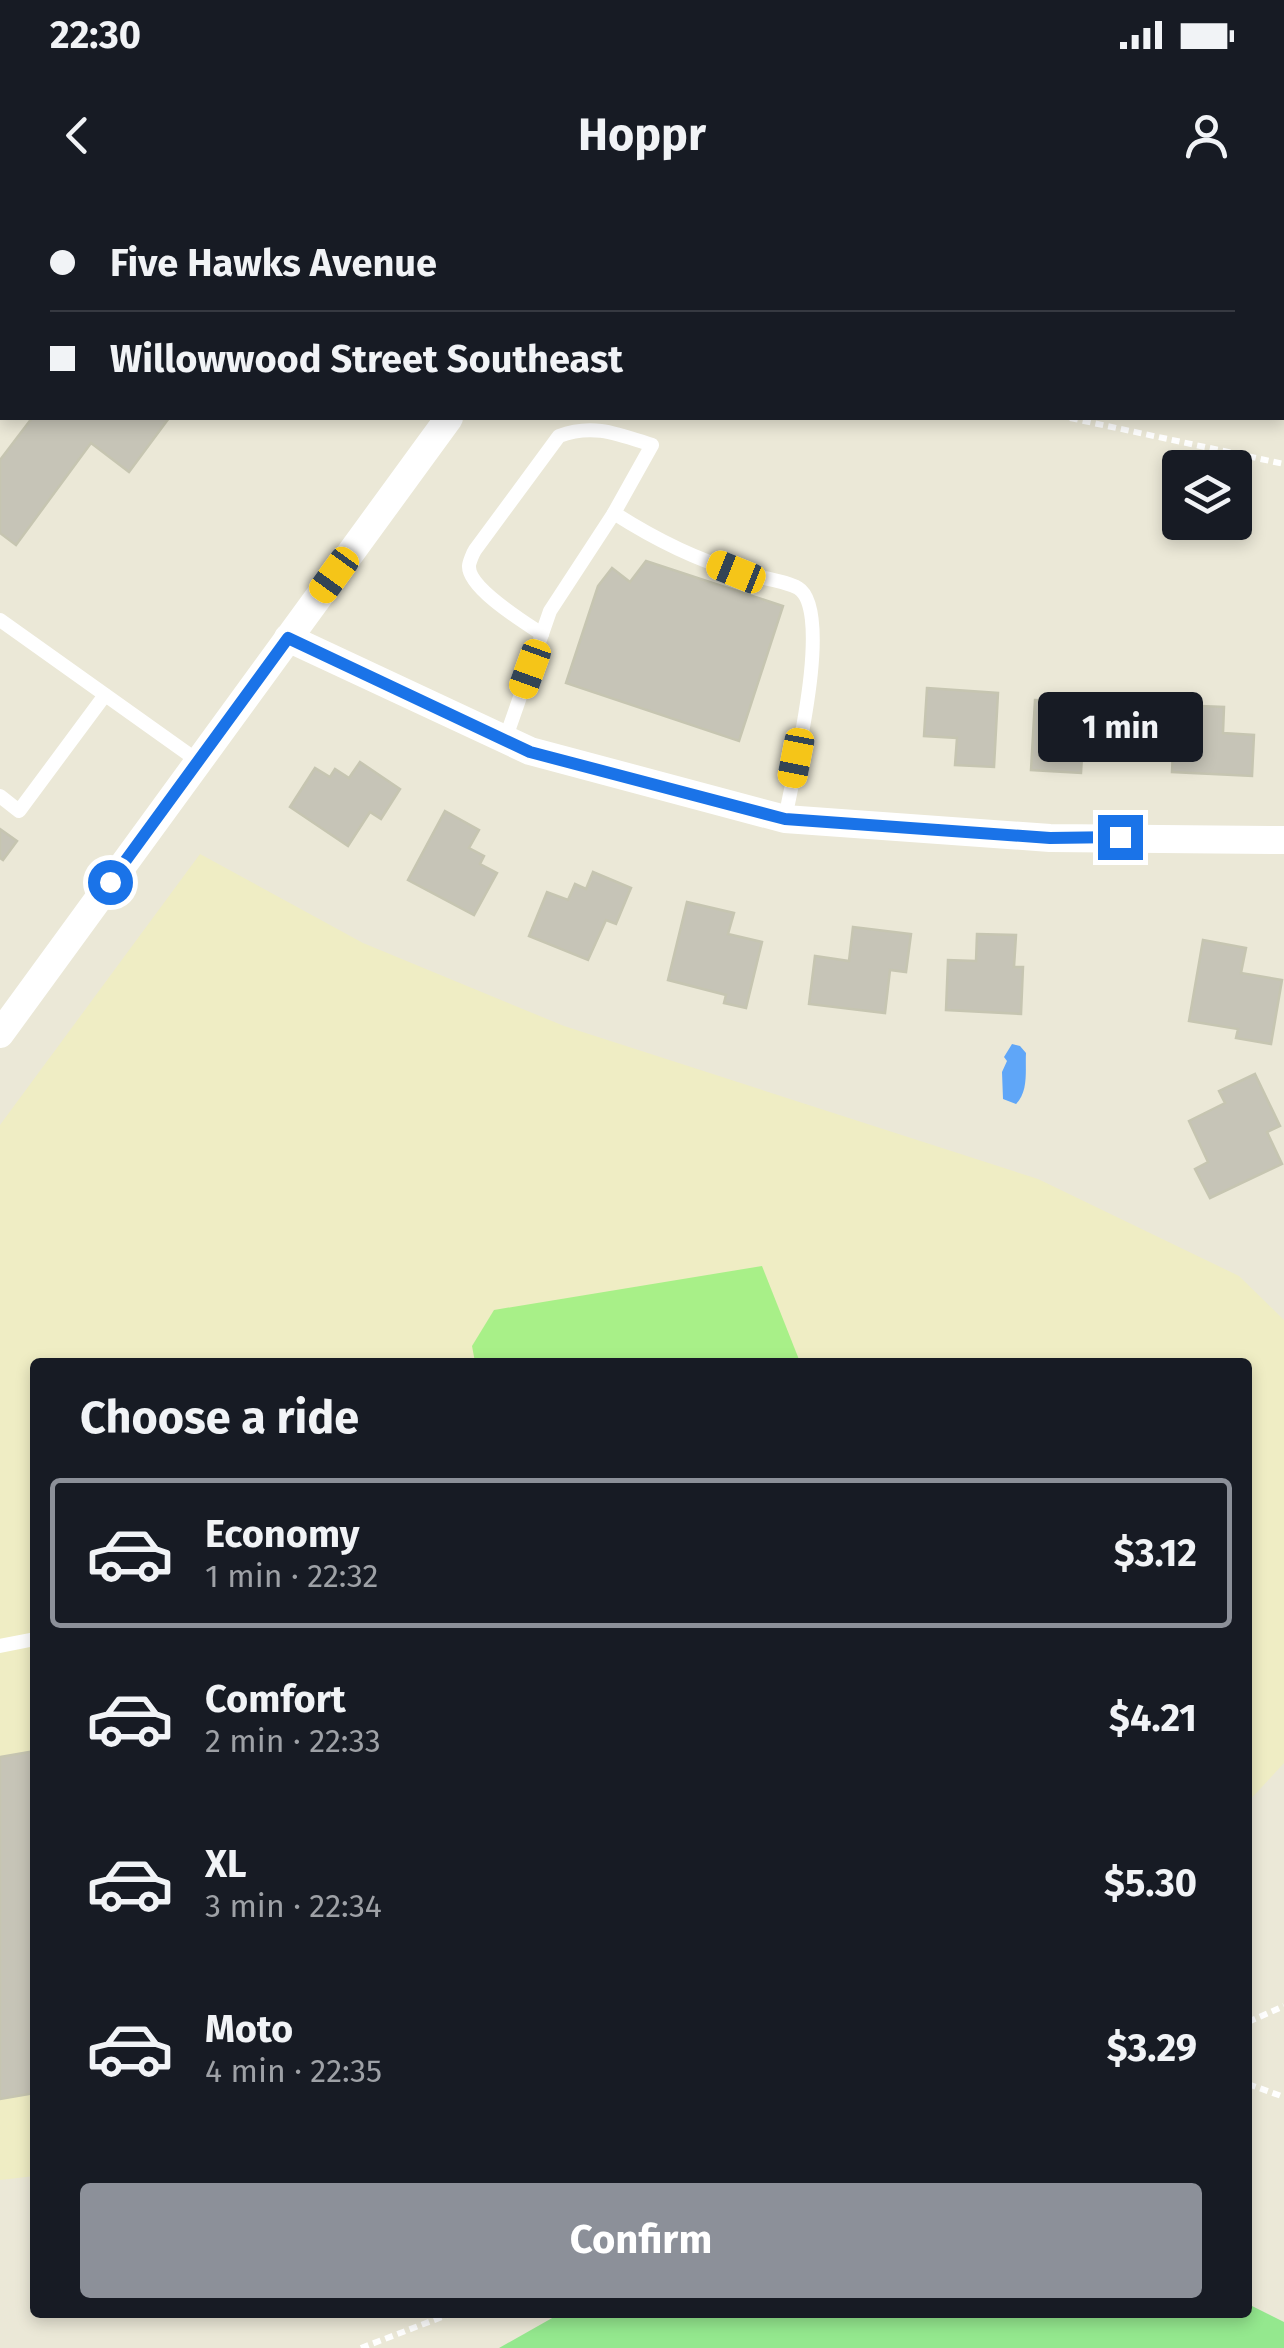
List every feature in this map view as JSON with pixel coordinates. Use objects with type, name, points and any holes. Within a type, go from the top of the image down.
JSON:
[{"type":"street","points":[[0,1034],[448,420]]},
{"type":"street","points":[[288,638],[530,752],[785,819],[1050,838],[1284,840]]},
{"type":"lane","points":[[504,740],[542,634],[550,610],[614,513],[652,445],[599,428],[580,428],[559,436],[474,550],[469,565],[472,580],[515,617],[542,634]]},
{"type":"lane","points":[[614,513],[657,540],[736,572],[798,588],[813,608],[808,696],[785,819]]},
{"type":"lane","points":[[0,620],[198,761]]},
{"type":"lane","points":[[0,796],[20,811],[105,695]]},
{"type":"lane","points":[[0,1646],[30,1640]]},
{"type":"path","points":[[1079,420],[1284,464]]},
{"type":"path","points":[[1252,2020],[1284,2006]]},
{"type":"path","points":[[1252,2086],[1284,2098]]},
{"type":"path","points":[[361,2348],[439,2318]]},
{"type":"shaded area","points":[[200,854],[363,943],[564,1026],[1038,1179],[1239,1276],[1284,1320],[1284,1763],[1252,1798],[1252,1358],[30,1358],[30,2177],[0,2180],[0,1125]]},
{"type":"green space","points":[[762,1266],[798,1358],[474,1358],[472,1346],[494,1310]]},
{"type":"green space","points":[[1252,2306],[1284,2322],[1284,2348],[499,2348],[552,2318],[1252,2318]]},
{"type":"water","points":[[1012,1044],[1026,1053],[1025,1086],[1016,1104],[1003,1099],[1002,1072],[1007,1061],[1004,1057]]},
{"type":"building","points":[[30,420],[168,420],[129,472],[91,443],[16,545],[0,533],[0,460]]},
{"type":"building","points":[[646,561],[783,606],[739,741],[566,683],[598,586],[612,568],[630,582]]},
{"type":"building","points":[[927,688],[998,693],[994,767],[955,765],[957,738],[924,736]]},
{"type":"building","points":[[1035,700],[1083,703],[1082,710],[1124,712],[1121,759],[1082,756],[1081,773],[1031,770]]},
{"type":"building","points":[[1175,705],[1224,707],[1223,733],[1254,735],[1252,776],[1172,772]]},
{"type":"building","points":[[360,762],[400,789],[381,819],[370,812],[348,846],[290,807],[315,768],[330,777],[335,769],[349,778]]},
{"type":"building","points":[[445,811],[479,830],[469,848],[484,856],[480,864],[497,873],[474,915],[408,880]]},
{"type":"building","points":[[0,829],[17,841],[3,860],[0,858]]},
{"type":"building","points":[[593,872],[631,888],[616,924],[606,920],[588,960],[529,936],[547,892],[568,900],[575,884],[586,889]]},
{"type":"building","points":[[687,902],[734,913],[728,934],[762,942],[746,1008],[724,1003],[726,995],[668,980]]},
{"type":"building","points":[[853,927],[911,934],[906,972],[890,970],[885,1013],[809,1004],[815,956],[849,961]]},
{"type":"building","points":[[977,934],[1016,935],[1014,967],[1023,967],[1021,1014],[946,1010],[948,960],[976,961]]},
{"type":"building","points":[[1203,940],[1246,948],[1241,973],[1282,980],[1271,1044],[1236,1038],[1238,1029],[1189,1021]]},
{"type":"building","points":[[1255,1074],[1280,1126],[1267,1132],[1282,1164],[1210,1198],[1195,1169],[1208,1162],[1189,1121],[1225,1103],[1219,1091]]},
{"type":"building","points":[[30,1752],[30,2094],[0,2099],[0,1757]]},
{"type":"route","points":[[110,882],[288,638],[530,752],[785,819],[1050,838],[1120,837]]}]
